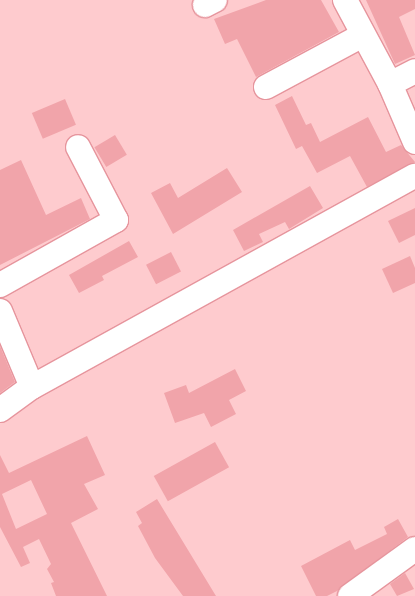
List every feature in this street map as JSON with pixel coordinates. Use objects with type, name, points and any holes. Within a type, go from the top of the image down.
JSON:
[{"type":"street","points":[[345,0],[390,84],[415,142]]},
{"type":"street","points":[[266,87],[363,35]]},
{"type":"street","points":[[390,84],[415,71]]},
{"type":"street","points":[[0,285],[116,220],[78,147]]},
{"type":"street","points":[[0,410],[32,387],[415,176]]},
{"type":"street","points":[[0,311],[32,387]]},
{"type":"street","points":[[350,596],[415,549]]},
{"type":"building","points":[[266,0],[321,0],[339,32],[256,77],[237,39],[225,44],[214,19]]},
{"type":"building","points":[[366,0],[415,0],[415,9],[399,17],[415,55],[395,64]]},
{"type":"building","points":[[292,96],[306,125],[311,123],[320,142],[368,117],[386,152],[401,145],[415,162],[367,187],[350,156],[317,173],[302,146],[296,149],[275,105]]},
{"type":"building","points":[[65,99],[76,125],[43,139],[32,113]]},
{"type":"building","points":[[115,135],[127,155],[106,167],[94,147]]},
{"type":"building","points":[[21,160],[46,215],[81,198],[90,219],[0,265],[0,170]]},
{"type":"building","points":[[227,168],[242,192],[173,234],[151,193],[170,183],[178,198]]},
{"type":"building","points":[[310,186],[323,208],[289,229],[285,222],[259,234],[263,242],[244,251],[233,230]]},
{"type":"building","points":[[415,208],[415,235],[399,243],[388,221]]},
{"type":"building","points":[[129,241],[138,257],[102,276],[104,280],[79,293],[69,275]]},
{"type":"building","points":[[171,252],[181,272],[156,284],[146,265]]},
{"type":"building","points":[[410,256],[415,268],[415,283],[393,293],[382,269]]},
{"type":"building","points":[[0,346],[15,382],[0,393]]},
{"type":"building","points":[[235,369],[246,391],[229,400],[236,414],[211,427],[204,413],[175,423],[164,393],[186,385],[189,393]]},
{"type":"building","points":[[87,436],[105,475],[84,484],[98,509],[71,523],[107,596],[56,596],[51,583],[54,582],[47,569],[51,564],[39,539],[23,547],[30,563],[21,567],[0,527],[0,455],[9,473]],"holes":[[[31,480],[47,514],[16,529],[2,494]]]},
{"type":"building","points":[[215,442],[229,467],[168,501],[154,476]]},
{"type":"building","points":[[157,499],[216,596],[183,596],[155,558],[138,526],[142,523],[136,512]]},
{"type":"building","points":[[398,519],[408,537],[337,591],[327,596],[316,596],[301,566],[350,540],[355,550],[387,534],[384,527]]},
{"type":"building","points":[[405,573],[414,589],[397,596],[390,584]]}]
